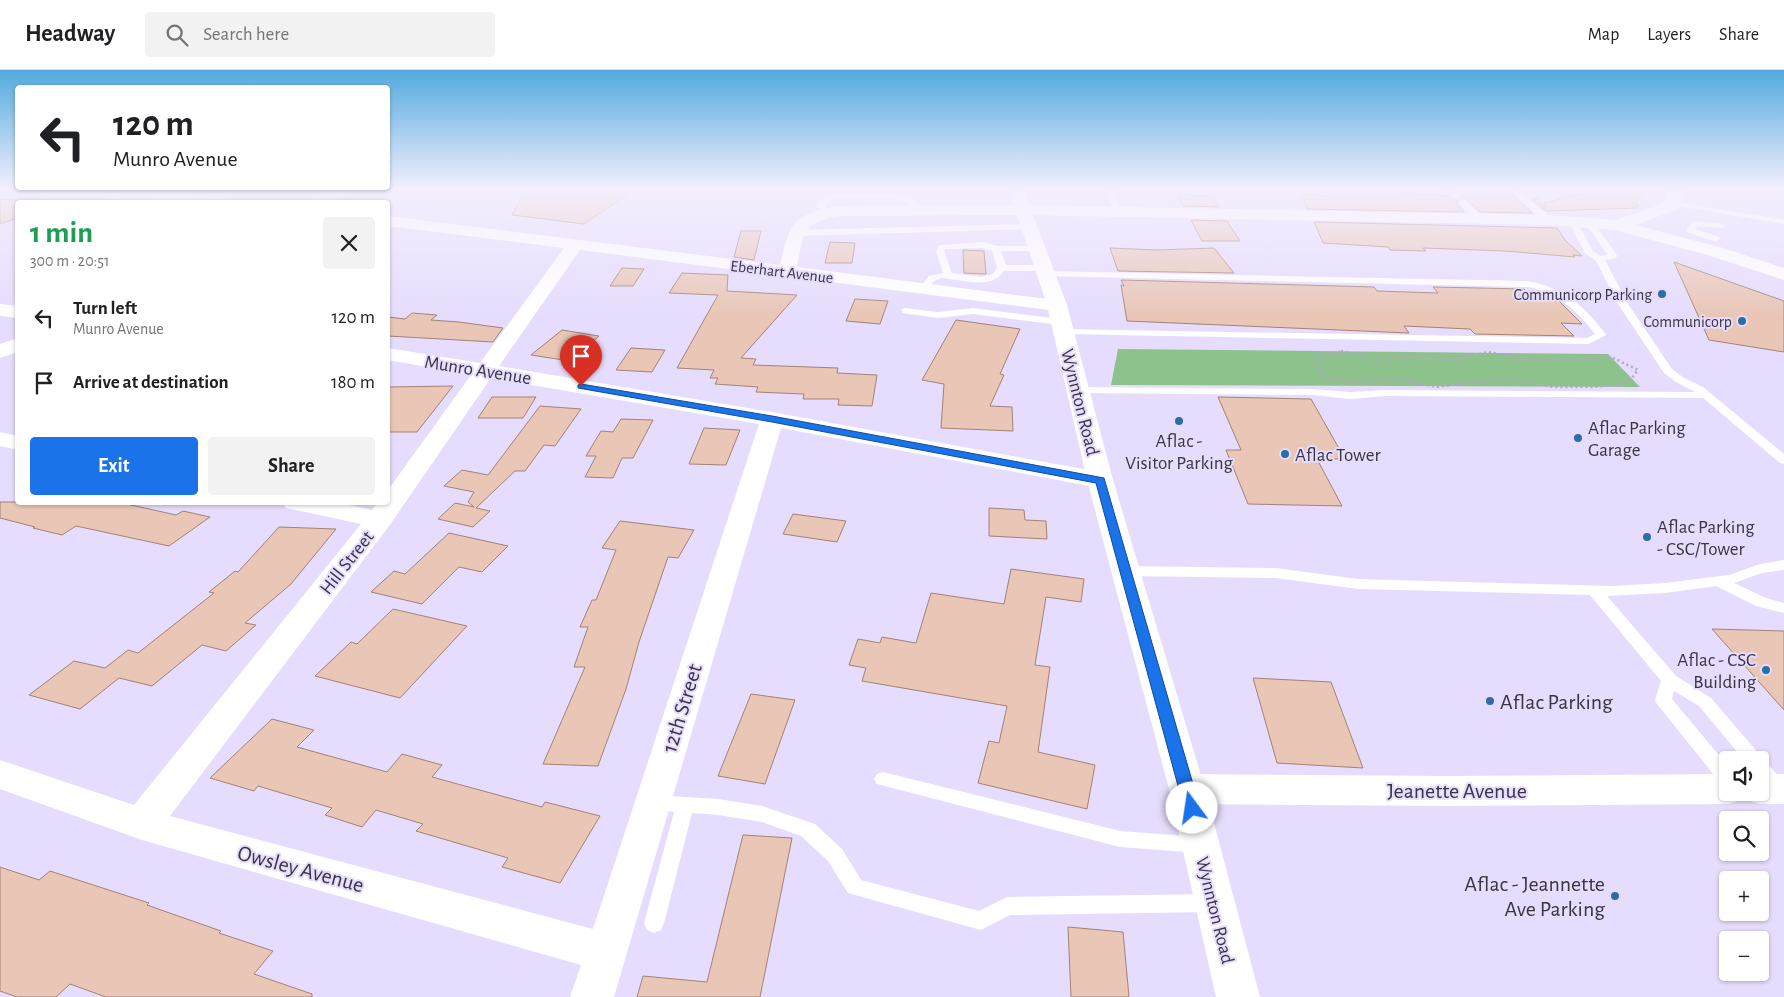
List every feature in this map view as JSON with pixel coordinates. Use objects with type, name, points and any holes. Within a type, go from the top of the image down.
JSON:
[{"type":"street","name":"Eberhart Avenue","points":[[468,231],[924,289],[979,288],[1060,319]]},
{"type":"street","points":[[1013,231],[1033,236],[1050,231]]},
{"type":"street","points":[[1679,231],[1716,235],[1784,274]]},
{"type":"street","points":[[788,272],[796,233]]},
{"type":"street","name":"Wynnton Road","points":[[1033,236],[1060,319],[1100,480],[1187,789],[1238,997]]},
{"type":"street","name":"Hill Street","points":[[390,505],[575,245]]},
{"type":"street","points":[[0,310],[15,312]]},
{"type":"street","points":[[0,352],[15,345]]},
{"type":"street","name":"Munro Avenue","points":[[390,354],[772,419],[1100,480]]},
{"type":"street","name":"12th Street","points":[[592,997],[772,419]]},
{"type":"street","points":[[0,439],[15,442]]},
{"type":"street","points":[[309,505],[379,520]]},
{"type":"street","name":"Hill Street","points":[[142,824],[390,505]]},
{"type":"street","name":"Owsley Avenue","points":[[0,774],[142,824],[605,952]]},
{"type":"street","name":"Jeanette Avenue","points":[[1187,789],[1447,791],[1719,789]]},
{"type":"lane","points":[[796,233],[856,231]]},
{"type":"lane","points":[[905,311],[938,315],[973,311],[1060,319],[1589,341],[1600,335],[1596,326],[1559,294],[1528,284],[1033,236],[965,231]]},
{"type":"lane","points":[[1583,231],[1589,253],[1600,259],[1623,304],[1668,371],[1706,396],[1784,460]]},
{"type":"lane","points":[[1590,231],[1609,248],[1612,256],[1600,259]]},
{"type":"lane","points":[[948,275],[940,251],[943,247],[984,245],[996,250],[1033,236]]},
{"type":"lane","points":[[924,289],[932,278],[948,275],[979,288],[994,276],[1033,236]]},
{"type":"lane","points":[[996,250],[1001,268]]},
{"type":"lane","points":[[1078,390],[1314,392],[1329,395],[1396,393],[1706,396]]},
{"type":"lane","points":[[1126,571],[1276,573],[1358,584],[1595,590],[1665,588],[1718,581],[1760,569],[1784,565]]},
{"type":"lane","points":[[1718,581],[1761,602],[1784,608]]},
{"type":"lane","points":[[1595,590],[1670,680],[1705,702],[1746,751]]},
{"type":"lane","points":[[1670,680],[1663,700],[1719,769]]},
{"type":"lane","points":[[883,779],[1120,840],[1201,846]]},
{"type":"lane","points":[[651,803],[718,807],[762,814],[808,830],[835,855],[855,887],[981,921],[1007,906],[1215,903]]},
{"type":"lane","points":[[654,923],[685,806]]},
{"type":"path","points":[[1341,351],[1374,359],[1413,357],[1454,360],[1488,352],[1531,360],[1611,357],[1638,370],[1628,383],[1594,387],[1553,387],[1508,378],[1436,387],[1399,379],[1354,381],[1324,378],[1315,361],[1341,351]]},
{"type":"green space","points":[[1118,349],[1608,354],[1640,387],[1111,385]]},
{"type":"building","points":[[741,231],[761,231],[754,260],[734,257]]},
{"type":"building","points":[[1197,231],[1234,231],[1240,241],[1202,241]]},
{"type":"building","points":[[1318,231],[1559,231],[1565,240],[1582,256],[1423,248],[1426,251],[1390,250],[1388,247],[1323,243]]},
{"type":"building","points":[[830,242],[855,243],[852,263],[825,263]]},
{"type":"building","points":[[1110,248],[1157,250],[1214,248],[1234,273],[1118,271]]},
{"type":"building","points":[[963,250],[984,251],[986,274],[964,273]]},
{"type":"building","name":"Communicorp","points":[[1674,262],[1784,301],[1784,352],[1709,340]]},
{"type":"building","points":[[622,268],[644,269],[633,286],[610,286]]},
{"type":"building","points":[[682,273],[728,275],[727,291],[797,295],[741,358],[756,359],[753,365],[838,368],[837,373],[877,375],[872,406],[838,405],[839,399],[803,399],[804,394],[756,392],[758,387],[715,384],[718,378],[710,378],[714,370],[677,368],[718,295],[669,293]]},
{"type":"building","points":[[1121,280],[1374,287],[1377,291],[1438,293],[1433,287],[1524,289],[1535,300],[1559,301],[1582,324],[1561,323],[1574,336],[1475,334],[1470,329],[1404,326],[1409,333],[1127,321],[1121,285],[1124,286]]},
{"type":"building","points":[[855,299],[888,301],[880,324],[846,321]]},
{"type":"building","points":[[412,313],[437,315],[431,320],[503,328],[493,342],[390,336],[390,317],[405,319]]},
{"type":"building","points":[[956,320],[1020,329],[1000,374],[1004,375],[990,406],[1012,407],[1013,431],[941,428],[944,384],[922,380]]},
{"type":"building","points":[[562,330],[599,336],[570,361],[531,355]]},
{"type":"building","points":[[631,348],[665,350],[652,372],[616,370]]},
{"type":"building","points":[[453,386],[417,432],[390,432],[390,387]]},
{"type":"building","points":[[492,397],[536,397],[523,418],[478,418]]},
{"type":"building","name":"Aflac Tower","points":[[1218,397],[1311,399],[1345,459],[1317,459],[1342,506],[1248,504],[1226,450],[1241,450]]},
{"type":"building","points":[[540,406],[581,409],[555,446],[544,445],[525,471],[515,471],[476,508],[490,511],[473,527],[438,519],[455,503],[474,507],[468,502],[474,492],[444,486],[462,470],[488,475]]},
{"type":"building","points":[[621,419],[653,420],[633,458],[622,458],[613,478],[585,477],[596,456],[586,456],[601,431],[613,432]]},
{"type":"building","points":[[704,428],[740,430],[726,465],[689,464]]},
{"type":"building","points":[[0,502],[15,502],[15,505],[131,505],[176,515],[183,511],[210,517],[169,546],[76,526],[62,535],[0,518]]},
{"type":"building","points":[[989,508],[1024,510],[1025,520],[1046,521],[1047,539],[989,536]]},
{"type":"building","points":[[793,514],[846,521],[837,542],[783,534]]},
{"type":"building","points":[[620,521],[694,530],[678,558],[668,557],[639,642],[626,689],[598,766],[543,764],[585,667],[574,667],[588,627],[580,627],[592,600],[596,600],[616,550],[602,548]]},
{"type":"building","points":[[279,527],[336,529],[291,584],[245,623],[256,625],[226,651],[202,645],[152,686],[119,678],[80,709],[29,695],[74,661],[105,668],[128,650],[138,653],[214,593],[209,592],[235,571],[238,572]]},
{"type":"building","points":[[449,533],[508,546],[482,572],[459,567],[422,604],[371,592],[394,571],[405,574]]},
{"type":"building","points":[[1011,569],[1084,579],[1081,602],[1046,597],[1035,665],[1050,667],[1038,752],[1095,765],[1087,809],[978,783],[989,741],[999,743],[1007,706],[862,681],[866,668],[849,665],[858,639],[880,643],[882,637],[916,643],[931,593],[1004,604]]},
{"type":"building","points":[[393,609],[467,626],[400,698],[315,676],[351,642],[357,644]]},
{"type":"building","name":"Aflac - CSC Building","points":[[1712,629],[1784,631],[1784,710]]},
{"type":"building","points":[[1253,678],[1331,682],[1363,768],[1277,763]]},
{"type":"building","points":[[751,694],[795,700],[765,784],[718,776]]},
{"type":"building","points":[[272,719],[314,730],[297,747],[387,772],[402,754],[442,765],[432,777],[542,807],[545,802],[600,816],[560,883],[502,867],[508,858],[416,831],[423,824],[376,810],[362,827],[325,815],[332,808],[258,786],[254,791],[210,778]]},
{"type":"building","points":[[743,835],[792,838],[760,997],[637,997],[643,976],[707,982]]},
{"type":"building","points":[[0,867],[39,880],[50,871],[149,903],[147,905],[221,931],[219,933],[273,951],[254,974],[312,994],[312,997],[106,997],[70,984],[56,997],[17,997],[0,991]]},
{"type":"building","points":[[1068,927],[1123,932],[1129,997],[1071,997]]},
{"type":"place","name":"Communicorp Parking","points":[[1662,294]]},
{"type":"place","name":"Communicorp","points":[[1742,321]]},
{"type":"place","name":"Aflac - Visitor Parking","points":[[1179,421]]},
{"type":"place","name":"Aflac Parking Garage","points":[[1578,438]]},
{"type":"place","name":"Aflac Tower","points":[[1285,454]]},
{"type":"place","name":"Aflac Parking - CSC/Tower","points":[[1647,537]]},
{"type":"place","name":"Aflac - CSC Building","points":[[1766,670]]},
{"type":"place","name":"Aflac Parking","points":[[1490,701]]},
{"type":"place","name":"Aflac - Jeannette Ave Parking","points":[[1615,896]]},
{"type":"route","points":[[581,386],[772,419],[1100,480],[1192,808]]}]
